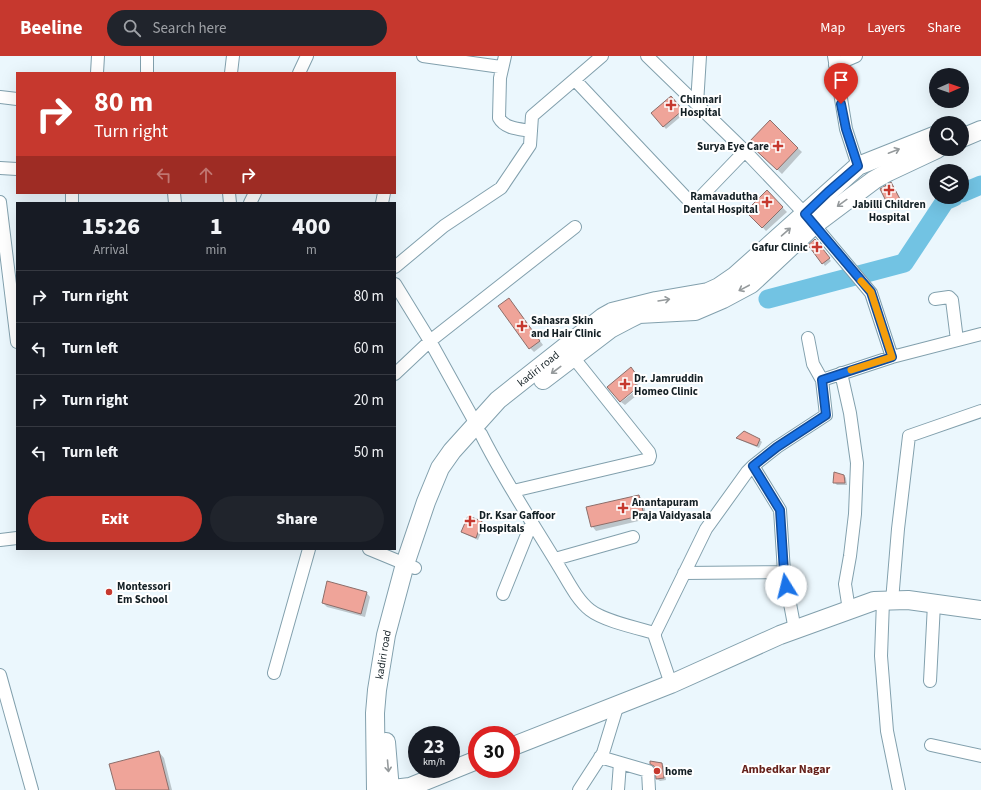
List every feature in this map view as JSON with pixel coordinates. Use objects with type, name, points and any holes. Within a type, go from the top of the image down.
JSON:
[{"type":"main road","points":[[969,122],[981,118]]},
{"type":"main road","points":[[969,135],[981,130]]},
{"type":"main road","name":"kadiri road","points":[[393,789],[385,732],[387,681],[410,566],[426,502],[440,468],[452,450],[610,329],[639,314],[695,311],[723,299],[751,284],[810,220],[828,192],[858,166],[929,138]]},
{"type":"main road","points":[[810,220],[888,172],[929,153]]},
{"type":"main road","name":"kadiri road","points":[[478,429],[498,400],[603,317],[612,312],[656,301],[708,292],[719,287],[810,220]]},
{"type":"main road","points":[[520,744],[671,684],[780,635],[874,601],[908,600],[981,610]]},
{"type":"main road","points":[[393,789],[468,763]]},
{"type":"street","points":[[97,72],[98,56]]},
{"type":"street","points":[[147,56],[147,72]]},
{"type":"street","points":[[231,72],[233,56]]},
{"type":"street","points":[[299,72],[307,56]]},
{"type":"street","points":[[422,56],[503,62],[498,112],[501,122],[505,126],[531,131]]},
{"type":"street","points":[[396,266],[444,226],[501,188],[530,145],[532,116],[602,56]]},
{"type":"street","points":[[647,56],[745,151],[810,220],[871,292],[892,357]]},
{"type":"street","points":[[697,104],[700,56]]},
{"type":"street","points":[[856,56],[834,60],[846,129],[858,166]]},
{"type":"street","points":[[574,80],[693,206],[745,151]]},
{"type":"street","points":[[0,97],[16,99]]},
{"type":"street","points":[[0,168],[16,169]]},
{"type":"street","points":[[0,202],[16,334]]},
{"type":"street","points":[[396,373],[430,341],[575,227]]},
{"type":"street","points":[[396,286],[430,341],[513,491],[579,597],[589,609],[599,615],[655,633]]},
{"type":"street","points":[[935,299],[949,297],[952,300],[957,340]]},
{"type":"street","points":[[822,380],[892,357],[981,334]]},
{"type":"street","points":[[671,684],[655,633],[706,529],[747,472],[753,466],[777,447],[826,415],[822,380],[813,364],[808,338]]},
{"type":"street","points":[[513,491],[649,459],[649,452],[573,357]]},
{"type":"street","points":[[841,373],[850,413],[857,463],[855,514],[845,584],[849,610]]},
{"type":"street","points":[[899,790],[887,731],[881,656],[909,436],[981,410]]},
{"type":"street","points":[[753,466],[780,510],[784,572],[795,630]]},
{"type":"street","points":[[503,594],[532,522]]},
{"type":"street","points":[[555,559],[633,537]]},
{"type":"street","points":[[0,540],[16,538]]},
{"type":"street","points":[[274,674],[309,550]]},
{"type":"street","points":[[371,550],[410,566]]},
{"type":"street","points":[[684,573],[784,572]]},
{"type":"street","points":[[930,681],[934,604]]},
{"type":"street","points":[[0,676],[32,790]]},
{"type":"street","points":[[579,790],[603,753],[618,704]]},
{"type":"street","points":[[931,745],[981,756]]},
{"type":"street","points":[[600,756],[648,771],[649,790]]},
{"type":"street","points":[[618,790],[620,763]]},
{"type":"building","points":[[671,96],[683,110],[663,127],[651,113]]},
{"type":"building","points":[[770,120],[798,148],[777,170],[748,143]]},
{"type":"building","points":[[891,182],[900,199],[888,205],[880,189]]},
{"type":"building","points":[[767,190],[783,207],[762,228],[749,215],[755,209],[751,206]]},
{"type":"building","points":[[815,239],[830,258],[822,264],[808,245]]},
{"type":"building","points":[[509,298],[540,341],[529,349],[498,306]]},
{"type":"building","points":[[631,367],[638,377],[633,381],[638,387],[620,402],[607,387]]},
{"type":"building","points":[[744,431],[760,439],[757,446],[736,438]]},
{"type":"building","points":[[834,472],[844,475],[845,483],[833,483]]},
{"type":"building","points":[[639,495],[644,515],[591,527],[586,507]]},
{"type":"building","points":[[468,516],[482,521],[476,538],[461,532]]},
{"type":"building","points":[[327,581],[367,592],[361,614],[322,603]]},
{"type":"building","points":[[159,751],[169,790],[116,790],[109,764]]},
{"type":"building","name":"home","points":[[650,761],[662,763],[664,778],[656,779],[654,766],[650,764]]},
{"type":"waterway","points":[[969,190],[981,185]]},
{"type":"waterway","points":[[768,299],[904,263],[943,204]]},
{"type":"slow traffic","points":[[851,370],[892,357],[871,292],[861,281]]},
{"type":"place","name":"Chinnari Hospital","points":[[671,105]]},
{"type":"place","name":"Surya Eye Care","points":[[778,146]]},
{"type":"place","name":"Jabilli Children Hospital","points":[[889,190]]},
{"type":"place","name":"Ramavadutha Dental Hospital","points":[[767,202]]},
{"type":"place","name":"Gafur Clinic","points":[[817,247]]},
{"type":"place","name":"Sahasra Skin and Hair Clinic","points":[[522,326]]},
{"type":"place","name":"Dr. Jamruddin Homeo Clinic","points":[[625,384]]},
{"type":"place","name":"Anantapuram Praja Vaidyasala","points":[[623,508]]},
{"type":"place","name":"Dr. Ksar Gaffoor Hospitals","points":[[470,521]]},
{"type":"place","name":"Montessori Em School","points":[[109,592]]},
{"type":"place","name":"home","points":[[657,771]]},
{"type":"district","name":"Ambedkar Nagar","points":[[786,769]]},
{"type":"route","points":[[786,586],[780,510],[753,466],[764,459],[777,447],[826,415],[822,380],[892,357],[871,292],[805,214],[858,166],[846,129],[841,104]]}]
